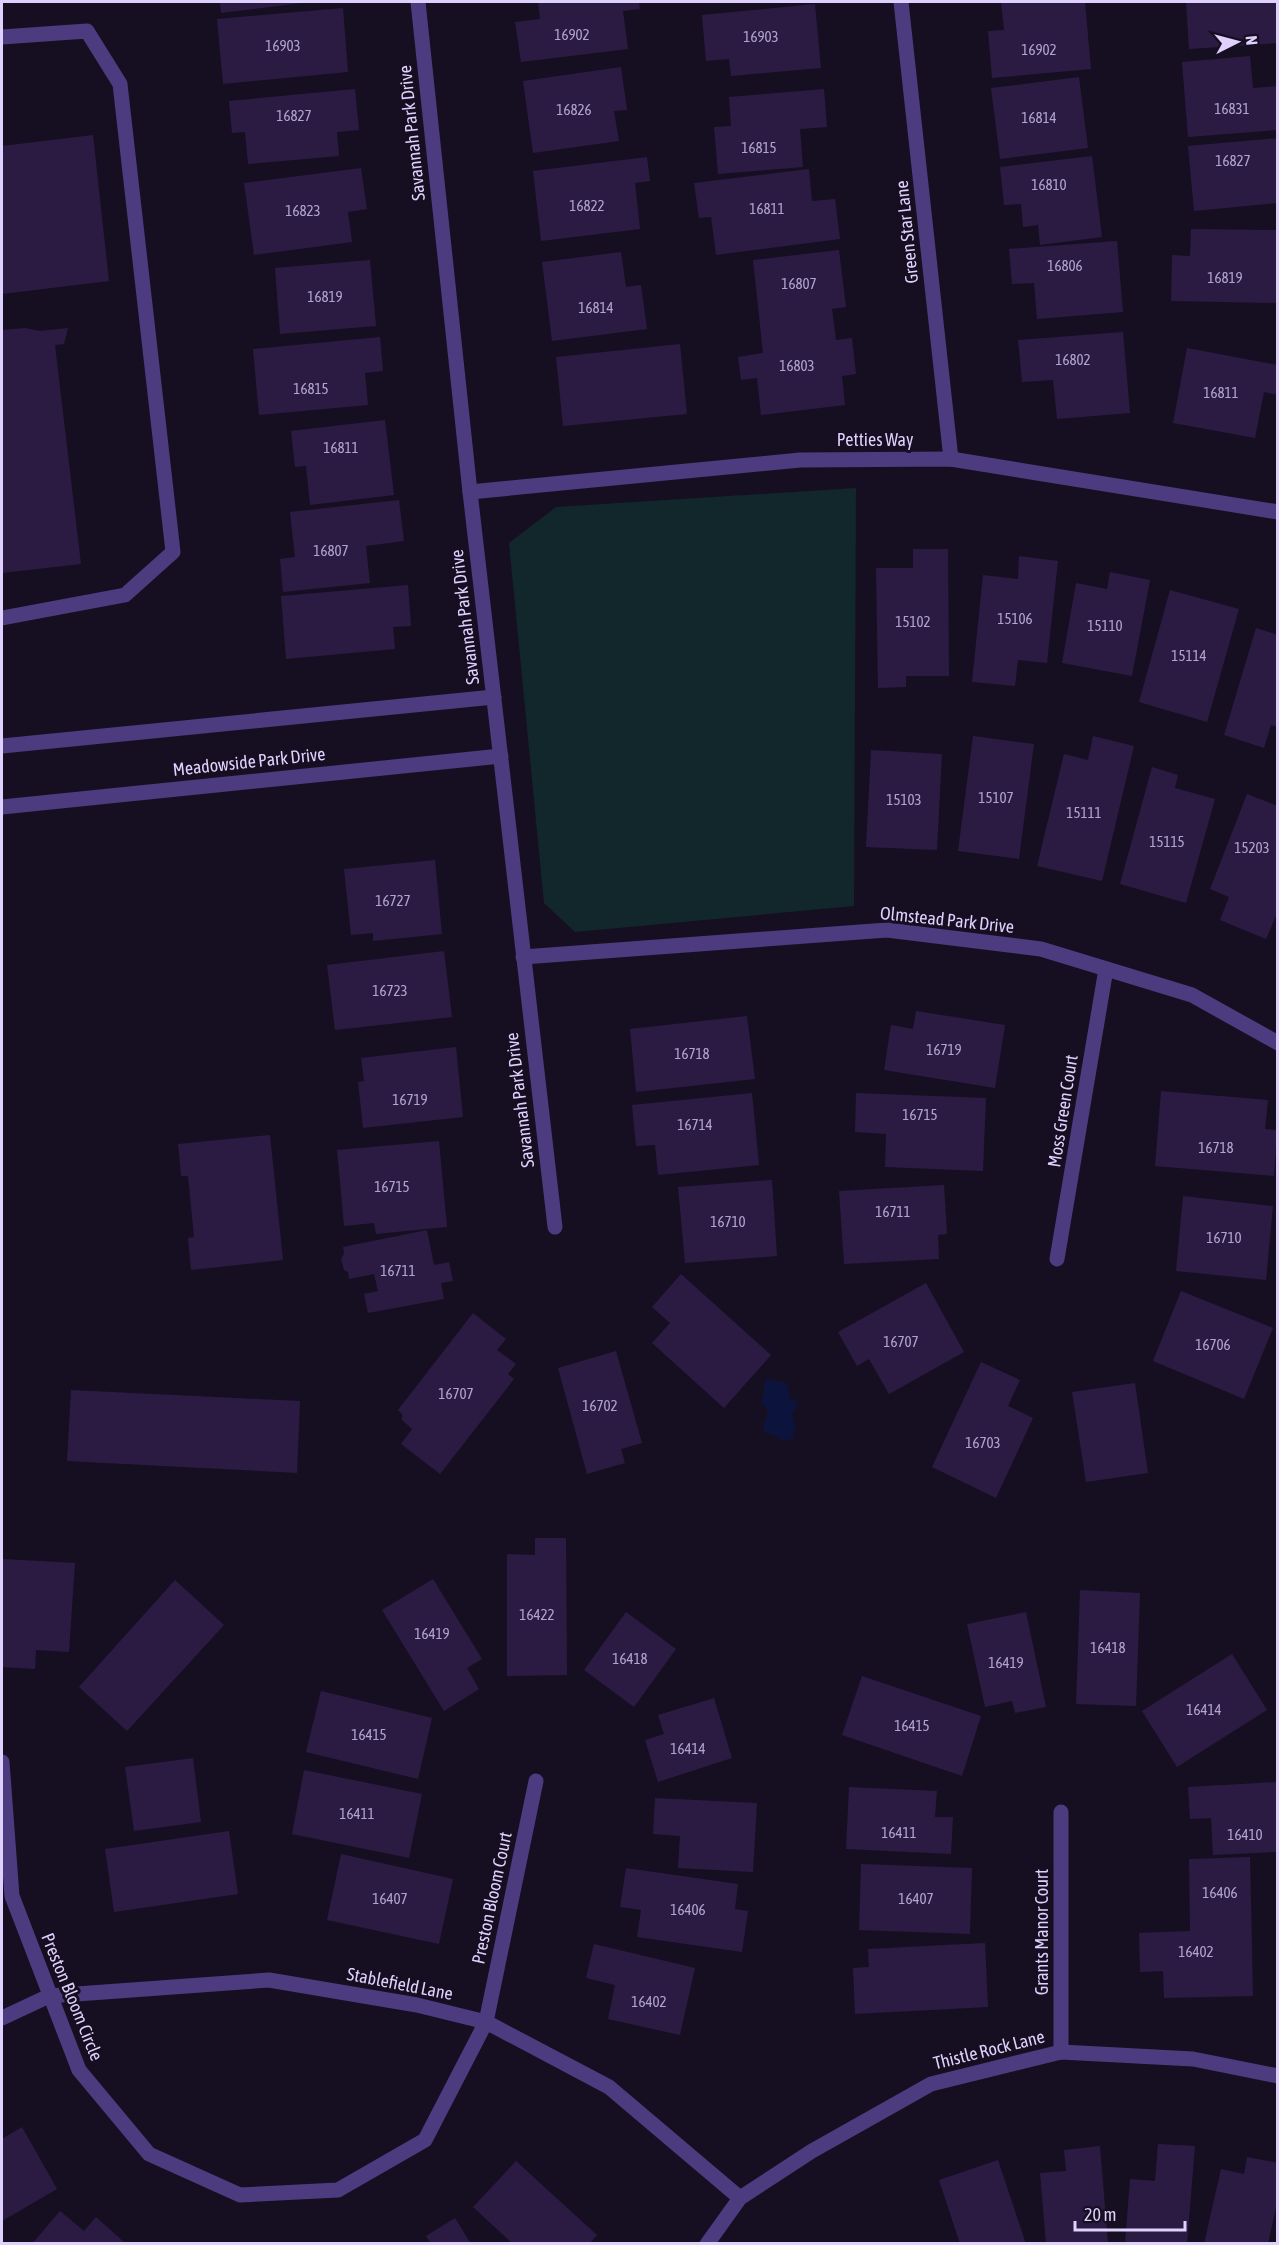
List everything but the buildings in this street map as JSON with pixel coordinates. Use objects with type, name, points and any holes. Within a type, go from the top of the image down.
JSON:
[{"type":"street","name":"Savannah Park Drive","points":[[418,2],[470,492],[555,1227]]},
{"type":"street","name":"Green Star Lane","points":[[901,2],[951,459]]},
{"type":"street","points":[[2,37],[87,31],[120,84],[173,552],[125,595],[2,618]]},
{"type":"street","name":"Petties Way","points":[[470,492],[800,460],[951,459],[1278,512]]},
{"type":"street","points":[[2,746],[494,697]]},
{"type":"street","name":"Meadowside Park Drive","points":[[2,807],[501,756]]},
{"type":"street","name":"Olmstead Park Drive","points":[[523,957],[887,930],[1041,949],[1192,995],[1278,1043]]},
{"type":"street","name":"Moss Green Court","points":[[1058,1259],[1106,969]]},
{"type":"street","name":"Preston Bloom Circle","points":[[2,1762],[12,1896],[49,1996],[78,2070],[149,2154],[240,2195],[338,2190],[425,2140],[486,2022]]},
{"type":"street","name":"Preston Bloom Court","points":[[486,2022],[536,1780]]},
{"type":"street","name":"Grants Manor Court","points":[[1061,1812],[1061,2052]]},
{"type":"street","name":"Stablefield Lane","points":[[2,2018],[49,1996],[268,1980],[417,2005],[486,2022],[609,2087],[740,2198]]},
{"type":"street","name":"Thistle Rock Lane","points":[[740,2198],[812,2151],[931,2084],[1061,2052],[1193,2059],[1278,2076]]},
{"type":"street","points":[[707,2244],[740,2198]]},
{"type":"green space","points":[[856,488],[854,906],[575,932],[544,903],[509,543],[556,507]]},
{"type":"shaded area","points":[[765,1380],[787,1383],[790,1399],[797,1402],[792,1414],[795,1427],[792,1439],[783,1440],[764,1431],[764,1423],[768,1414],[762,1403]]}]
